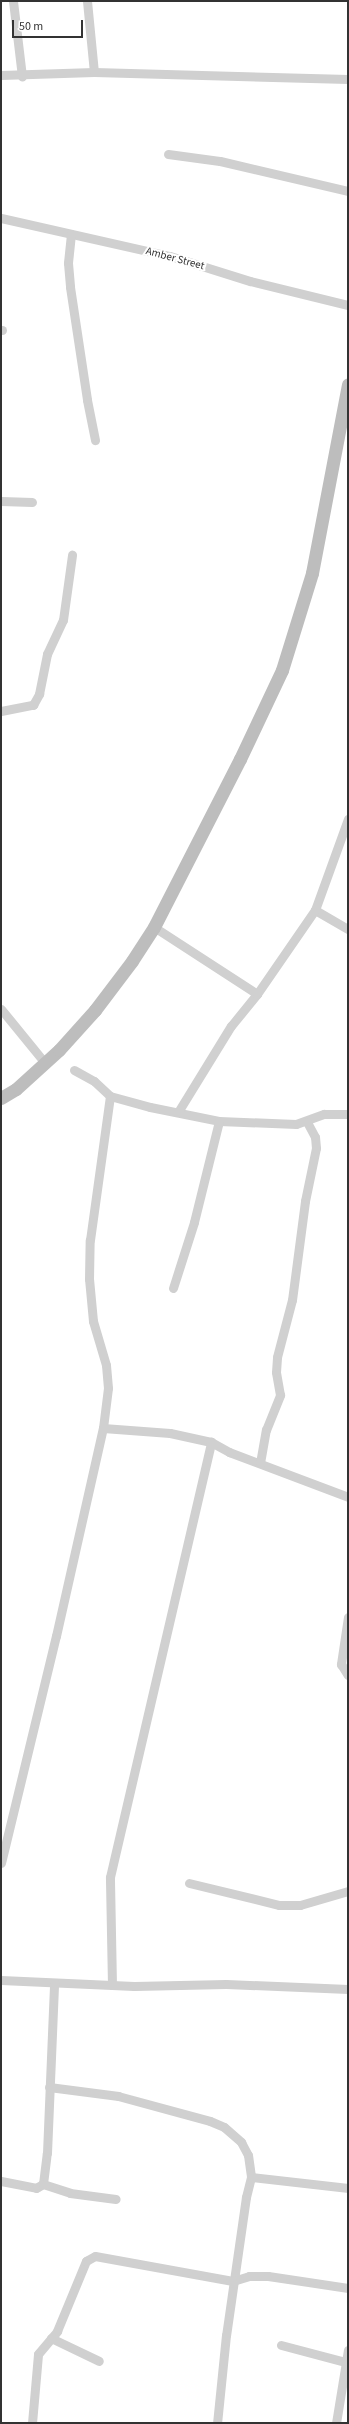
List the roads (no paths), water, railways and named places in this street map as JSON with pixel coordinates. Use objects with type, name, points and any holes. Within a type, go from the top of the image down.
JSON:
[{"type":"street","points":[[12,1],[22,76]]},
{"type":"street","points":[[87,1],[94,72]]},
{"type":"street","points":[[1,75],[22,76],[94,72],[348,79]]},
{"type":"street","points":[[168,154],[220,161],[326,188],[348,190]]},
{"type":"street","name":"Amber Street","points":[[1,218],[170,256],[258,283],[348,305]]},
{"type":"street","points":[[71,234],[70,287],[86,400],[95,440]]},
{"type":"street","points":[[1,1098],[16,1090],[45,1063],[95,1010],[154,927],[240,759],[282,670],[312,573],[348,384]]},
{"type":"street","points":[[1,500],[32,502]]},
{"type":"street","points":[[1,710],[33,705],[39,694],[47,654],[63,620],[72,555]]},
{"type":"street","points":[[178,1112],[231,1026],[257,994],[315,910],[348,819]]},
{"type":"street","points":[[315,910],[348,929]]},
{"type":"street","points":[[154,927],[257,994]]},
{"type":"street","points":[[1,1009],[45,1063]]},
{"type":"street","points":[[74,1070],[94,1081],[110,1096],[219,1121],[307,1122],[324,1114],[348,1114]]},
{"type":"street","points":[[1,1863],[56,1636],[103,1428],[108,1388],[106,1365],[93,1321],[89,1279],[90,1240],[110,1096]]},
{"type":"street","points":[[173,1288],[194,1222],[219,1121]]},
{"type":"street","points":[[260,1463],[266,1430],[280,1395],[276,1372],[277,1357],[292,1300],[305,1201],[316,1148],[316,1137],[307,1122]]},
{"type":"street","points":[[103,1428],[170,1433],[211,1442],[260,1463],[348,1497]]},
{"type":"street","points":[[112,1985],[110,1877],[211,1442]]},
{"type":"street","points":[[348,1617],[340,1664],[348,1675]]},
{"type":"street","points":[[189,1883],[279,1905],[300,1905],[348,1890]]},
{"type":"street","points":[[1,1980],[154,1987],[226,1984],[348,1989]]},
{"type":"street","points":[[43,2184],[50,2087],[54,1983]]},
{"type":"street","points":[[50,2087],[118,2096],[210,2121],[224,2127],[241,2142],[248,2155],[251,2177],[246,2197],[234,2281],[217,2423]]},
{"type":"street","points":[[251,2177],[348,2188]]},
{"type":"street","points":[[1,2181],[36,2188],[43,2184],[70,2192],[116,2198]]},
{"type":"street","points":[[32,2423],[36,2361],[41,2348],[51,2338],[62,2321],[86,2261],[95,2256],[234,2281],[249,2276],[268,2276],[348,2288]]},
{"type":"street","points":[[51,2338],[99,2361]]},
{"type":"street","points":[[281,2345],[345,2362]]},
{"type":"street","points":[[336,2423],[348,2350]]}]
